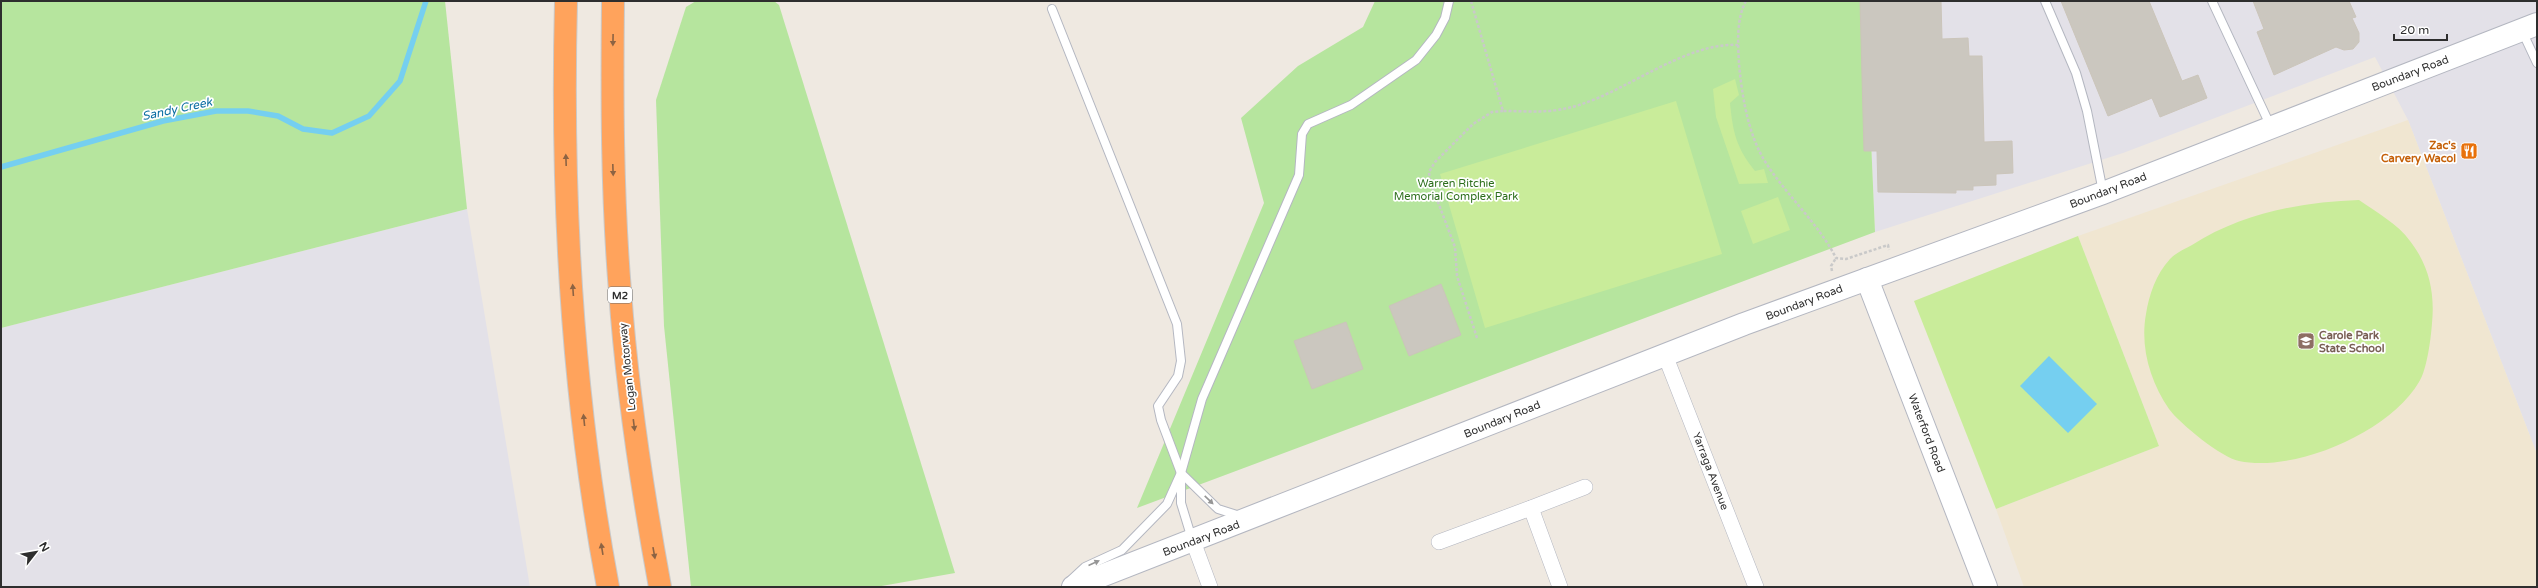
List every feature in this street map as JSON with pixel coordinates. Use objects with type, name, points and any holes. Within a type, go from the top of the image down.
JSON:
[{"type":"highway","points":[[566,1],[565,140],[573,297],[587,450],[608,587]]},
{"type":"highway","name":"Logan Motorway","points":[[613,1],[612,145],[620,291],[638,457],[660,587]]},
{"type":"main road","name":"Boundary Road","points":[[1074,587],[1193,542],[1665,355],[2103,193],[2530,27]]},
{"type":"main road","name":"Waterford Road","points":[[1868,279],[1986,587]]},
{"type":"street","name":"Yarraga Avenue","points":[[1665,355],[1756,587]]},
{"type":"street","points":[[1439,542],[1584,487]]},
{"type":"street","points":[[1530,508],[1560,587]]},
{"type":"street","points":[[1193,542],[1210,587]]},
{"type":"lane","points":[[1064,587],[1085,567],[1122,550],[1147,527],[1167,504],[1181,473],[1202,399],[1299,175],[1302,134],[1308,124],[1351,105],[1416,60],[1436,35],[1445,18],[1449,1]]},
{"type":"lane","points":[[2045,1],[2076,73],[2087,111],[2103,193]]},
{"type":"lane","points":[[2212,1],[2271,127]]},
{"type":"lane","points":[[1052,9],[1178,324],[1181,361],[1178,376],[1158,406],[1161,420],[1181,473],[1181,503],[1193,542]]},
{"type":"lane","points":[[2530,27],[2537,63]]},
{"type":"lane","points":[[1181,473],[1218,509],[1250,519]]},
{"type":"path","points":[[1471,1],[1503,110]]},
{"type":"path","points":[[1746,1],[1740,23],[1738,45],[1742,92],[1756,142],[1765,162],[1827,241],[1836,258]]},
{"type":"path","points":[[1477,338],[1457,276],[1455,247],[1430,181],[1430,172],[1443,153],[1473,124],[1492,112],[1503,110],[1542,113],[1580,105],[1629,85],[1677,58],[1715,48],[1738,45]]},
{"type":"path","points":[[1836,258],[1846,259],[1888,245],[1889,250]]},
{"type":"path","points":[[1832,271],[1831,266],[1836,258]]},
{"type":"shaded area","points":[[1865,1],[2537,1],[2537,454],[2408,120],[2375,57],[2123,153],[1875,232]]},
{"type":"shaded area","name":"Carole Park State School","points":[[2408,120],[2537,454],[2537,587],[2024,587],[1996,509],[2159,446],[2078,236]]},
{"type":"shaded area","points":[[467,209],[530,587],[1,587],[1,328]]},
{"type":"green space","points":[[1,1],[445,1],[467,209],[1,328]]},
{"type":"green space","points":[[696,1],[774,1],[779,5],[955,573],[876,587],[691,587],[664,326],[656,100],[686,7]]},
{"type":"green space","name":"Warren Ritchie Memorial Complex Park","points":[[1375,1],[1865,1],[1875,232],[1137,508],[1264,203],[1241,118],[1298,66],[1363,27]]},
{"type":"green space","points":[[1735,79],[1739,95],[1730,103],[1732,123],[1736,139],[1755,171],[1764,169],[1768,183],[1739,184],[1716,117],[1713,89]]},
{"type":"green space","points":[[1676,101],[1722,254],[1485,328],[1440,174]]},
{"type":"green space","points":[[1778,197],[1790,230],[1753,244],[1741,211]]},
{"type":"green space","points":[[2359,200],[2386,219],[2405,235],[2417,250],[2426,270],[2431,290],[2433,312],[2431,337],[2422,377],[2405,400],[2387,417],[2364,432],[2339,445],[2287,461],[2262,463],[2239,461],[2222,454],[2201,439],[2174,415],[2162,398],[2152,375],[2148,363],[2144,339],[2144,326],[2151,292],[2157,278],[2170,259],[2180,251],[2231,225],[2272,211],[2315,203]]},
{"type":"green space","points":[[2078,236],[2159,446],[1996,509],[1914,301]]},
{"type":"water","points":[[2049,356],[2097,404],[2068,433],[2020,386]]},
{"type":"building","points":[[1860,1],[1941,1],[1942,39],[1968,38],[1969,56],[1982,56],[1984,142],[2012,141],[2013,173],[1996,174],[1996,185],[1973,186],[1973,190],[1956,190],[1956,193],[1878,192],[1877,151],[1864,151]]},
{"type":"building","points":[[2061,1],[2149,1],[2182,81],[2198,75],[2207,98],[2160,117],[2152,98],[2108,116]]},
{"type":"building","points":[[2253,1],[2349,1],[2356,17],[2352,18],[2359,33],[2359,42],[2353,49],[2344,50],[2336,47],[2274,75],[2257,32],[2264,29]]},
{"type":"building","points":[[1441,284],[1461,335],[1409,356],[1389,306]]},
{"type":"building","points":[[1346,322],[1363,369],[1312,389],[1294,341]]},
{"type":"waterway","name":"Sandy Creek","points":[[1,167],[163,121],[216,111],[248,111],[278,116],[303,129],[332,133],[369,116],[400,81],[426,1]]},
{"type":"place","name":"Zac's Carvery Wacol","points":[[2469,151]]},
{"type":"place","name":"Carole Park State School","points":[[2306,341]]}]
